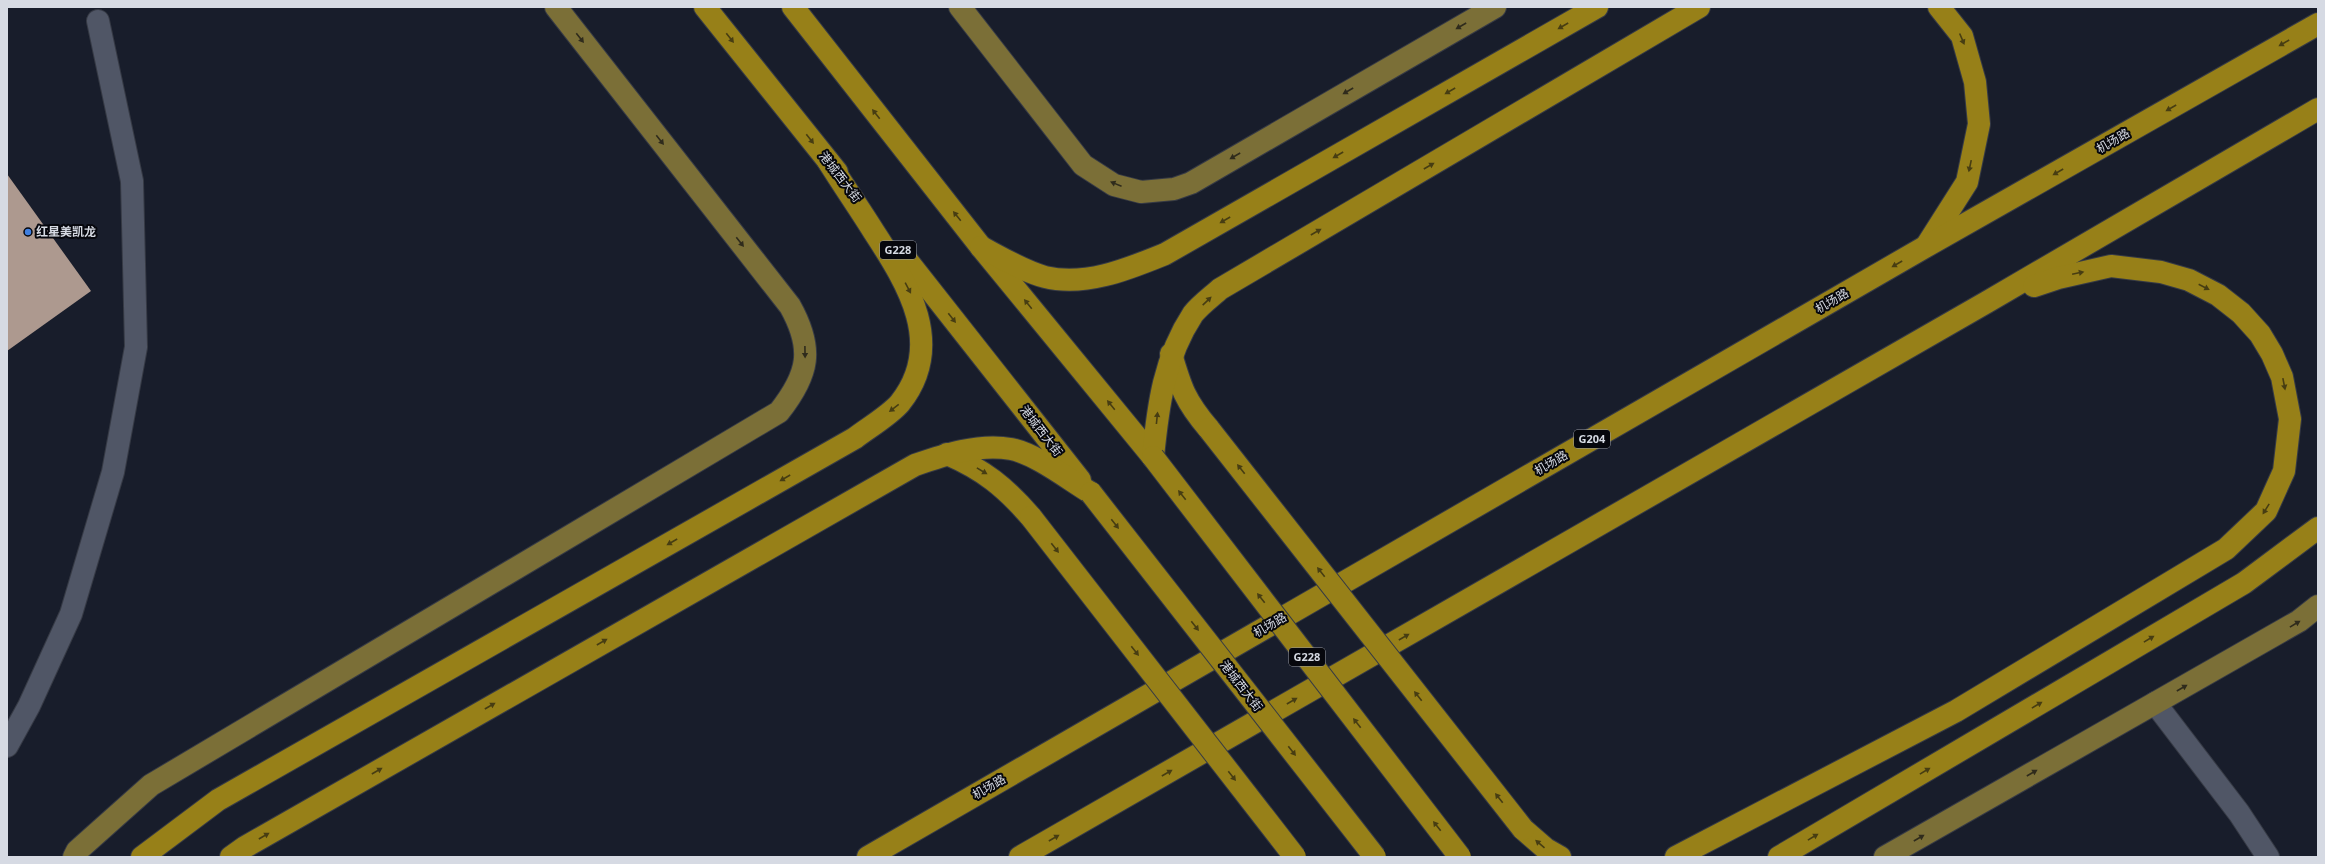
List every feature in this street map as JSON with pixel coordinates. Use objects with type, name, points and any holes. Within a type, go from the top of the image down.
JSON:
[{"type":"highway","name":"港城西大街","points":[[705,7],[1091,493],[1375,857]]},
{"type":"highway","name":"G228","points":[[793,7],[981,246],[1153,457],[1460,857]]},
{"type":"highway","points":[[981,246],[1021,268],[1046,277],[1071,280],[1117,273],[1164,254],[1597,7]]},
{"type":"highway","points":[[1153,457],[1159,397],[1171,354],[1194,313],[1220,289],[1699,7]]},
{"type":"highway","points":[[1925,247],[1967,182],[1979,124],[1975,82],[1962,36],[1940,7]]},
{"type":"highway","name":"机场路","points":[[868,857],[1925,247],[2318,24]]},
{"type":"highway","points":[[1020,857],[1987,302],[2318,109]]},
{"type":"highway","points":[[142,857],[218,800],[855,438],[899,404],[915,381],[921,354],[921,326],[913,297],[896,264],[828,161]]},
{"type":"highway","points":[[1676,857],[1956,711],[2226,549],[2266,511],[2284,471],[2290,419],[2282,377],[2260,334],[2241,313],[2218,295],[2190,280],[2161,272],[2111,266],[2058,278],[1987,302]]},
{"type":"highway","points":[[1171,354],[1180,385],[1191,408],[1523,829],[1546,849],[1560,857]]},
{"type":"highway","points":[[232,857],[245,846],[915,464],[947,454],[997,447],[1011,449],[1025,453],[1091,493]]},
{"type":"highway","points":[[947,454],[970,464],[988,475],[1011,494],[1031,517],[1295,857]]},
{"type":"highway","points":[[1779,857],[2244,583],[2318,528]]},
{"type":"main road","points":[[74,857],[77,852],[151,785],[779,412],[795,392],[805,362],[805,343],[800,324],[790,306],[556,7]]},
{"type":"main road","points":[[960,7],[1083,165],[1114,185],[1141,192],[1174,190],[1191,184],[1495,7]]},
{"type":"main road","points":[[1886,857],[2299,621],[2318,606]]},
{"type":"street","points":[[7,746],[29,706],[71,614],[113,472],[136,347],[132,181],[98,21]]},
{"type":"street","points":[[2155,703],[2239,813],[2268,857]]},
{"type":"building","name":"红星美凯龙","points":[[7,174],[91,291],[7,351]]},
{"type":"place","name":"红星美凯龙","points":[[28,232]]}]
